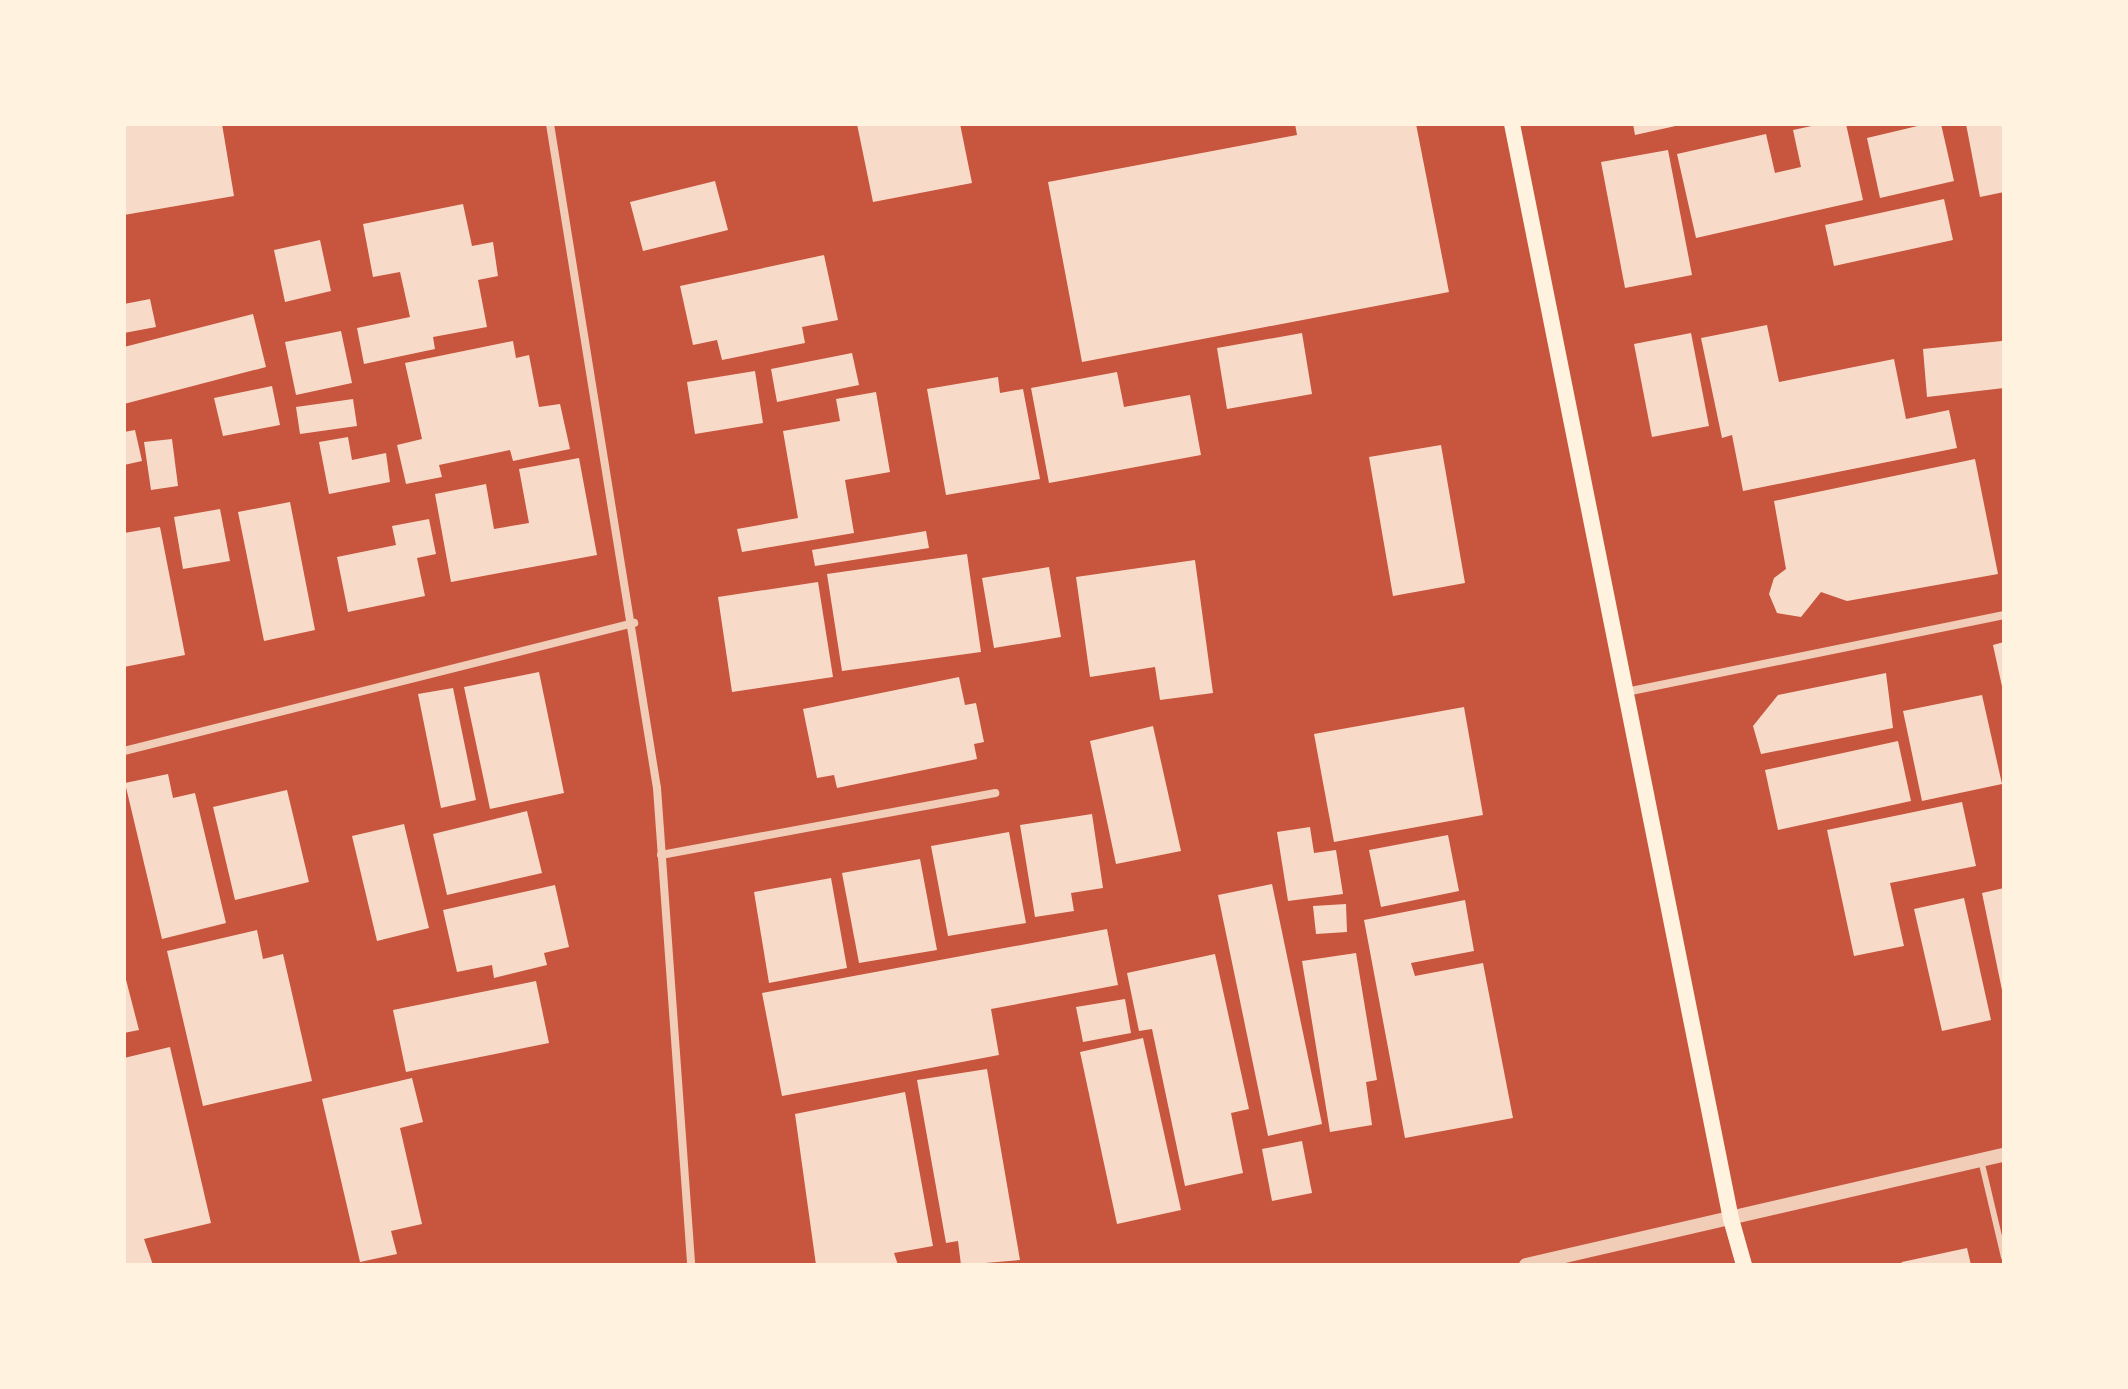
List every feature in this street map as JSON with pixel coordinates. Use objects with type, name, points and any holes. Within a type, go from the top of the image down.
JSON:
[{"type":"main road","points":[[1512,124],[1731,1219],[1744,1265]]},
{"type":"street","points":[[550,124],[634,623],[661,855],[691,1265]]},
{"type":"street","points":[[1626,692],[2004,615]]},
{"type":"street","points":[[124,751],[634,623]]},
{"type":"street","points":[[661,855],[995,793]]},
{"type":"street","points":[[1526,1265],[2004,1155]]},
{"type":"lane","points":[[1981,1160],[2004,1257]]},
{"type":"building","points":[[124,124],[222,124],[234,196],[124,215]]},
{"type":"building","points":[[857,124],[960,124],[972,183],[873,202]]},
{"type":"building","points":[[1295,124],[1416,124],[1449,292],[1082,362],[1048,182],[1297,135]]},
{"type":"building","points":[[1633,124],[1679,124],[1680,125],[1635,135]]},
{"type":"building","points":[[1821,124],[1846,124],[1863,200],[1696,238],[1677,154],[1766,134],[1775,173],[1801,167],[1793,130]]},
{"type":"building","points":[[1926,124],[1941,124],[1954,181],[1880,198],[1867,138]]},
{"type":"building","points":[[1966,124],[2004,124],[2004,192],[1980,197]]},
{"type":"building","points":[[1668,150],[1692,275],[1625,288],[1601,162]]},
{"type":"building","points":[[715,181],[728,230],[643,251],[630,202]]},
{"type":"building","points":[[1944,199],[1953,240],[1834,266],[1825,225]]},
{"type":"building","points":[[463,204],[472,246],[493,242],[498,276],[478,280],[487,327],[433,337],[435,349],[364,364],[357,328],[410,317],[400,272],[373,277],[363,224]]},
{"type":"building","points":[[320,240],[331,291],[285,302],[274,250]]},
{"type":"building","points":[[824,255],[838,320],[802,327],[805,343],[722,360],[717,340],[693,345],[680,286]]},
{"type":"building","points":[[150,299],[156,327],[124,333],[124,304]]},
{"type":"building","points":[[253,314],[266,367],[124,404],[124,347]]},
{"type":"building","points":[[1767,325],[1779,382],[1894,359],[1906,419],[1949,410],[1957,448],[1743,491],[1732,435],[1722,438],[1701,338]]},
{"type":"building","points":[[341,331],[352,383],[296,395],[285,342]]},
{"type":"building","points":[[1302,333],[1312,394],[1227,409],[1217,348]]},
{"type":"building","points":[[1691,333],[1709,426],[1652,437],[1634,344]]},
{"type":"building","points":[[513,341],[516,358],[529,355],[539,407],[560,404],[570,449],[513,461],[510,450],[439,465],[442,477],[406,484],[397,445],[422,439],[405,363]]},
{"type":"building","points":[[2002,341],[2004,388],[1927,397],[1923,349]]},
{"type":"building","points":[[852,353],[859,385],[777,402],[771,369]]},
{"type":"building","points":[[755,371],[763,423],[695,434],[687,382]]},
{"type":"building","points":[[1117,372],[1124,407],[1190,395],[1201,455],[1049,483],[1031,388]]},
{"type":"building","points":[[998,377],[1000,393],[1023,389],[1040,479],[946,495],[927,389]]},
{"type":"building","points":[[272,386],[280,425],[223,436],[214,398]]},
{"type":"building","points":[[876,392],[890,472],[845,480],[854,533],[742,552],[737,529],[798,518],[783,431],[840,421],[836,399]]},
{"type":"building","points":[[353,399],[357,426],[300,434],[296,407]]},
{"type":"building","points":[[135,430],[142,461],[124,465],[124,432]]},
{"type":"building","points":[[348,437],[352,460],[386,453],[390,482],[329,494],[319,442]]},
{"type":"building","points":[[172,439],[178,486],[151,490],[144,442]]},
{"type":"building","points":[[1441,445],[1465,583],[1393,596],[1369,457]]},
{"type":"building","points":[[579,458],[597,555],[451,582],[435,494],[486,484],[494,529],[529,523],[519,469]]},
{"type":"building","points":[[1975,459],[1998,574],[1847,601],[1821,592],[1801,617],[1777,613],[1769,594],[1774,578],[1786,569],[1774,501]]},
{"type":"building","points":[[290,502],[315,630],[264,641],[238,512]]},
{"type":"building","points":[[220,509],[230,561],[183,569],[174,517]]},
{"type":"building","points":[[429,519],[436,554],[417,558],[425,596],[348,612],[337,557],[396,545],[392,526]]},
{"type":"building","points":[[160,527],[185,655],[124,667],[124,533]]},
{"type":"building","points":[[926,531],[929,548],[815,566],[812,550]]},
{"type":"building","points":[[967,554],[981,652],[842,671],[827,574]]},
{"type":"building","points":[[1195,560],[1213,693],[1160,700],[1155,667],[1090,677],[1076,577]]},
{"type":"building","points":[[1049,567],[1061,637],[994,648],[982,578]]},
{"type":"building","points":[[818,582],[833,677],[732,692],[718,597]]},
{"type":"building","points":[[2004,642],[2004,691],[2003,691],[1993,645]]},
{"type":"building","points":[[539,672],[564,793],[490,809],[464,687]]},
{"type":"building","points":[[1886,673],[1893,728],[1761,754],[1753,726],[1778,695]]},
{"type":"building","points":[[959,677],[965,705],[976,703],[984,742],[974,744],[977,759],[837,788],[834,775],[817,778],[803,709]]},
{"type":"building","points":[[453,688],[476,800],[441,808],[418,694]]},
{"type":"building","points":[[1982,695],[2002,784],[1922,801],[1903,711]]},
{"type":"building","points":[[1464,707],[1483,815],[1334,842],[1314,734]]},
{"type":"building","points":[[1153,726],[1181,851],[1116,864],[1090,741]]},
{"type":"building","points":[[1898,741],[1911,801],[1778,830],[1765,770]]},
{"type":"building","points":[[168,774],[173,798],[195,793],[226,923],[162,939],[125,783]]},
{"type":"building","points":[[287,790],[309,882],[235,900],[213,807]]},
{"type":"building","points":[[1962,802],[1976,866],[1890,883],[1904,946],[1854,956],[1827,830]]},
{"type":"building","points":[[527,811],[542,873],[447,895],[433,834]]},
{"type":"building","points":[[1092,814],[1103,888],[1071,893],[1074,911],[1035,917],[1020,825]]},
{"type":"building","points":[[404,824],[429,928],[377,941],[352,836]]},
{"type":"building","points":[[1310,827],[1314,853],[1336,850],[1343,894],[1288,901],[1277,832]]},
{"type":"building","points":[[1009,832],[1026,923],[948,936],[931,846]]},
{"type":"building","points":[[1448,835],[1459,891],[1381,907],[1369,850]]},
{"type":"building","points":[[920,859],[937,950],[859,963],[842,873]]},
{"type":"building","points":[[831,878],[847,968],[769,983],[754,892]]},
{"type":"building","points":[[1272,884],[1322,1124],[1268,1136],[1218,895]]},
{"type":"building","points":[[555,885],[569,947],[544,953],[547,965],[494,978],[492,965],[457,972],[443,910]]},
{"type":"building","points":[[2004,888],[2004,995],[2003,995],[1982,893]]},
{"type":"building","points":[[1964,898],[1991,1020],[1942,1031],[1914,909]]},
{"type":"building","points":[[1465,900],[1474,951],[1411,963],[1415,976],[1483,963],[1513,1118],[1405,1138],[1364,920]]},
{"type":"building","points":[[1346,904],[1347,932],[1316,934],[1313,906]]},
{"type":"building","points":[[1107,929],[1118,985],[991,1009],[999,1055],[782,1096],[762,993]]},
{"type":"building","points":[[257,930],[263,959],[283,954],[312,1081],[203,1106],[167,951]]},
{"type":"building","points":[[1356,953],[1377,1080],[1366,1082],[1372,1125],[1330,1132],[1302,961]]},
{"type":"building","points":[[1215,954],[1249,1109],[1231,1113],[1243,1173],[1185,1186],[1152,1029],[1139,1031],[1127,973]]},
{"type":"building","points":[[124,972],[139,1030],[124,1033]]},
{"type":"building","points":[[536,981],[549,1043],[406,1072],[393,1010]]},
{"type":"building","points":[[1125,999],[1131,1033],[1083,1042],[1076,1007]]},
{"type":"building","points":[[1143,1038],[1181,1210],[1117,1224],[1080,1052]]},
{"type":"building","points":[[170,1047],[211,1223],[144,1239],[153,1265],[124,1265],[124,1058]]},
{"type":"building","points":[[987,1069],[1020,1260],[961,1265],[958,1241],[946,1243],[917,1080]]},
{"type":"building","points":[[412,1078],[423,1122],[400,1128],[422,1224],[391,1231],[397,1254],[360,1262],[322,1099]]},
{"type":"building","points":[[905,1092],[933,1246],[894,1253],[898,1265],[816,1265],[795,1114]]},
{"type":"building","points":[[1302,1141],[1312,1193],[1272,1201],[1262,1149]]},
{"type":"building","points":[[1967,1248],[1971,1265],[1900,1265],[1902,1262]]}]
